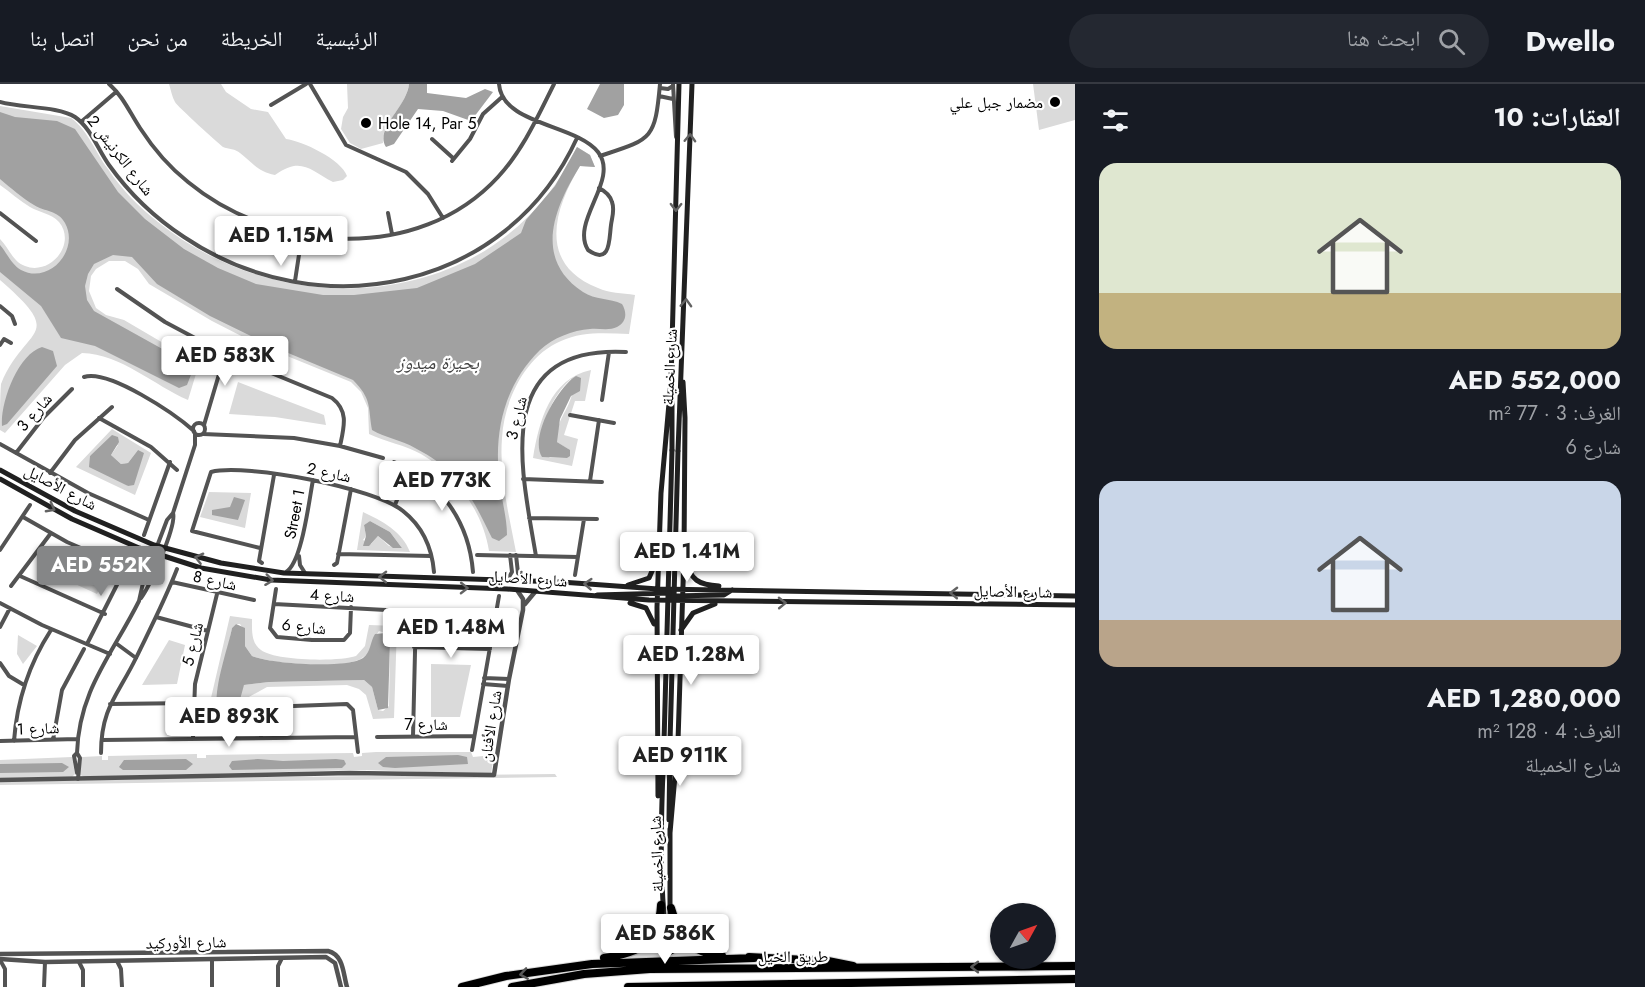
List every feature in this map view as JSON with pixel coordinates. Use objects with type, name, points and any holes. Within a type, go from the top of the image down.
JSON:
[{"type":"highway","points":[[550,970],[567,963],[623,955],[639,949],[654,934],[661,905]]},
{"type":"highway","points":[[671,908],[679,933],[694,948],[709,954],[828,961],[857,968]]},
{"type":"highway","points":[[462,987],[550,970],[640,960],[736,961],[754,958]]},
{"type":"highway","name":"طريق الخيل","points":[[512,987],[623,970],[1075,966]]},
{"type":"highway","name":"طريق الخيل","points":[[628,987],[1075,979]]},
{"type":"highway","points":[[856,983],[870,987]]},
{"type":"main road","name":"شارع الخميلة","points":[[667,742],[659,810],[661,905],[664,922],[656,945],[659,950],[667,954],[675,950],[678,943],[670,922],[667,742],[675,451],[671,381],[677,148],[675,84]]},
{"type":"main road","name":"شارع الخميلة","points":[[675,451],[683,382],[692,84]]},
{"type":"main road","points":[[659,810],[656,746],[658,595],[661,493],[671,381]]},
{"type":"main road","points":[[670,833],[678,741],[684,554],[683,382]]},
{"type":"main road","name":"شارع الأصايل","points":[[0,470],[84,515],[161,547],[228,565],[284,573],[627,586],[658,595],[682,595],[723,602],[855,601],[1075,606]]},
{"type":"main road","name":"شارع الأصايل","points":[[0,479],[88,527],[158,555],[223,572],[284,582],[517,590],[620,599],[732,590],[1075,596]]},
{"type":"main road","points":[[627,586],[651,576],[660,549]]},
{"type":"main road","points":[[684,554],[688,570],[697,582],[732,590]]},
{"type":"main road","points":[[592,597],[609,593],[658,595]]},
{"type":"main road","points":[[620,599],[648,609],[654,619],[657,638]]},
{"type":"main road","points":[[681,631],[693,613],[723,602]]},
{"type":"street","points":[[109,84],[160,155],[201,192],[249,220],[302,235],[338,239],[392,234],[443,218],[472,200],[498,177],[519,149],[554,84]]},
{"type":"street","points":[[270,105],[308,84],[342,140],[357,152],[387,162],[406,172],[429,194],[443,218]]},
{"type":"street","points":[[498,84],[502,97],[517,111],[577,138],[591,146],[600,156],[604,171],[590,212],[584,241],[588,250],[595,254],[604,253],[610,247],[613,208],[609,196],[599,188]]},
{"type":"street","points":[[600,156],[638,144],[649,135],[656,122],[660,86],[668,89],[675,84]]},
{"type":"street","points":[[675,84],[673,99],[677,148]]},
{"type":"street","points":[[81,122],[116,92]]},
{"type":"street","points":[[659,96],[673,99]]},
{"type":"street","points":[[432,139],[453,159],[470,139],[483,114],[502,97]]},
{"type":"street","name":"شارع الكرنيش 2","points":[[0,102],[65,113],[81,122],[120,179],[170,228],[230,262],[262,274],[295,281],[340,285],[388,282],[434,271],[470,256],[502,235],[530,209],[553,181],[577,138]]},
{"type":"street","points":[[0,213],[36,241]]},
{"type":"street","points":[[388,213],[392,234]]},
{"type":"street","points":[[295,281],[302,235]]},
{"type":"street","points":[[117,289],[165,322],[225,354],[336,401],[344,416],[340,446]]},
{"type":"street","points":[[0,306],[12,316],[15,324]]},
{"type":"street","points":[[0,345],[4,339],[10,343]]},
{"type":"street","points":[[602,400],[609,352]]},
{"type":"street","name":"شارع 3","points":[[536,556],[520,449],[529,404],[541,382],[556,365],[569,357],[584,353],[626,352]]},
{"type":"street","points":[[198,433],[205,427],[206,414],[225,354]]},
{"type":"street","points":[[84,377],[97,376],[128,389],[198,433],[281,436],[340,446],[383,458]]},
{"type":"street","name":"شارع 3","points":[[16,453],[44,417],[72,389]]},
{"type":"street","points":[[50,473],[75,440],[112,407]]},
{"type":"street","points":[[0,780],[78,776],[77,739],[85,701],[145,589],[170,529],[195,445],[198,433],[197,424],[206,414]]},
{"type":"street","points":[[570,415],[614,423]]},
{"type":"street","points":[[99,418],[142,441],[177,470]]},
{"type":"street","points":[[590,481],[599,420]]},
{"type":"street","points":[[184,423],[197,424],[214,432]]},
{"type":"street","points":[[0,444],[50,473],[149,520]]},
{"type":"street","points":[[144,535],[170,462]]},
{"type":"street","points":[[394,462],[409,469],[437,490],[458,517],[467,538],[473,572]]},
{"type":"street","points":[[395,505],[409,469]]},
{"type":"street","name":"شارع 2","points":[[260,548],[192,531],[208,477],[212,472],[274,475],[313,480],[351,489],[395,505],[418,527],[431,556],[434,572]]},
{"type":"street","points":[[262,563],[259,561],[260,548],[274,475]]},
{"type":"street","points":[[523,479],[603,482]]},
{"type":"street","name":"Street 1","points":[[299,553],[313,480]]},
{"type":"street","points":[[0,484],[8,483]]},
{"type":"street","points":[[333,565],[338,554],[351,489]]},
{"type":"street","points":[[0,550],[30,505]]},
{"type":"street","points":[[161,547],[167,520],[173,514]]},
{"type":"street","points":[[23,517],[51,533],[127,568]]},
{"type":"street","points":[[529,518],[597,519]]},
{"type":"street","points":[[575,574],[584,519]]},
{"type":"street","points":[[11,586],[51,533]]},
{"type":"street","points":[[284,573],[293,567],[299,553]]},
{"type":"street","points":[[299,553],[300,565],[308,575]]},
{"type":"street","points":[[338,554],[431,556]]},
{"type":"street","points":[[145,589],[146,579],[158,555]]},
{"type":"street","points":[[477,555],[578,557]]},
{"type":"street","points":[[505,580],[512,572],[510,555]]},
{"type":"street","points":[[516,555],[518,573]]},
{"type":"street","points":[[87,644],[105,614],[131,557]]},
{"type":"street","points":[[102,753],[102,740],[110,704],[137,656],[177,569]]},
{"type":"street","points":[[512,572],[518,573],[526,581]]},
{"type":"street","points":[[20,576],[105,614]]},
{"type":"street","name":"شارع 8","points":[[172,582],[217,594],[254,600]]},
{"type":"street","name":"شارع 6","points":[[276,589],[270,628],[273,635],[312,640],[348,638],[351,608]]},
{"type":"street","name":"شارع الأفنان","points":[[517,590],[523,599],[523,610]]},
{"type":"street","name":"شارع الأفنان","points":[[78,776],[350,773],[494,775],[509,679],[523,610],[527,600],[535,592]]},
{"type":"street","name":"شارع 5","points":[[193,738],[196,678],[217,594]]},
{"type":"street","points":[[472,750],[499,596]]},
{"type":"street","points":[[0,603],[51,630],[110,654]]},
{"type":"street","name":"شارع 4","points":[[274,604],[497,611]]},
{"type":"street","points":[[0,627],[10,608]]},
{"type":"street","points":[[412,736],[416,610]]},
{"type":"street","points":[[156,617],[208,631]]},
{"type":"street","points":[[14,741],[16,717],[24,685],[36,656],[51,630]]},
{"type":"street","points":[[117,644],[137,656]]},
{"type":"street","points":[[414,647],[490,648]]},
{"type":"street","points":[[53,740],[62,690],[84,649]]},
{"type":"street","points":[[0,663],[9,676],[24,685]]},
{"type":"street","points":[[484,678],[508,686]]},
{"type":"street","points":[[501,682],[509,679]]},
{"type":"street","points":[[483,684],[492,681]]},
{"type":"street","points":[[110,704],[193,703]]},
{"type":"street","points":[[261,738],[262,713],[265,708],[317,704],[351,706],[357,752]]},
{"type":"street","name":"شارع 7","points":[[377,736],[474,736]]},
{"type":"street","points":[[102,740],[356,737]]},
{"type":"street","name":"شارع 1","points":[[0,741],[77,739]]},
{"type":"street","name":"شارع الأوركيد","points":[[0,954],[61,956],[330,952],[340,959],[347,987]]},
{"type":"street","points":[[212,987],[212,959],[229,953]]},
{"type":"street","points":[[44,987],[45,962],[61,956]]},
{"type":"street","points":[[278,987],[278,964],[282,958]]},
{"type":"street","name":"شارع الأوركيد","points":[[0,960],[45,962],[330,958],[334,963],[341,987]]},
{"type":"street","points":[[0,960],[5,969]]},
{"type":"street","points":[[5,987],[5,969],[10,960]]},
{"type":"street","points":[[79,961],[83,970]]},
{"type":"street","points":[[83,987],[83,970],[87,961]]},
{"type":"street","points":[[117,961],[121,969],[122,987]]},
{"type":"street","points":[[121,969],[126,961]]},
{"type":"shaded area","points":[[169,84],[221,84],[226,92],[251,109],[268,112],[286,139],[311,147],[329,157],[347,176],[343,180],[333,182],[299,166],[284,169],[275,175],[264,172],[238,152],[223,147],[198,125],[175,102]]},
{"type":"shaded area","points":[[347,84],[409,84],[403,100],[386,129],[383,143],[361,149],[350,143],[341,129],[343,117],[348,108]]},
{"type":"shaded area","name":"مضمار جبل علي","points":[[1033,84],[1075,84],[1075,120],[1039,130]]},
{"type":"shaded area","name":"بحيرة ميدوز","points":[[0,106],[71,118],[87,135],[103,162],[137,204],[158,222],[210,256],[268,278],[328,288],[388,285],[445,270],[497,242],[542,201],[577,147],[590,155],[595,167],[580,166],[563,200],[556,234],[559,250],[566,265],[579,278],[602,290],[635,295],[629,334],[586,334],[561,341],[537,357],[519,381],[507,409],[501,452],[505,495],[516,552],[489,551],[481,522],[466,495],[434,462],[415,451],[369,434],[368,408],[361,392],[351,382],[253,342],[212,321],[149,284],[138,269],[125,261],[109,261],[96,269],[91,276],[89,291],[96,308],[106,315],[124,320],[199,364],[188,400],[124,365],[96,355],[82,353],[65,365],[5,433],[0,430],[1,384],[11,365],[35,332],[37,323],[21,299],[0,280],[0,239],[17,261],[34,268],[51,262],[58,256],[65,240],[64,231],[56,219],[30,207],[0,185]]},
{"type":"shaded area","points":[[591,370],[585,401],[575,401],[564,435],[578,439],[572,466],[533,458],[543,416],[549,404],[565,382],[577,375]],"holes":[[[571,379],[572,394],[557,434],[557,442],[568,449],[567,458],[550,458],[539,447],[543,428],[553,402]]]},
{"type":"shaded area","points":[[238,382],[324,415],[326,425],[275,417],[229,414]]},
{"type":"shaded area","points":[[112,429],[151,453],[135,495],[76,467]],"holes":[[[118,445],[111,455],[121,464],[128,463],[138,450],[128,486],[90,456]]]},
{"type":"shaded area","points":[[209,492],[251,493],[245,528],[200,517]]},
{"type":"shaded area","points":[[363,512],[397,532],[410,552],[357,550]],"holes":[[[370,521],[390,532],[402,548],[389,546],[378,536],[371,544],[363,540],[366,536],[364,525]]]},
{"type":"shaded area","points":[[59,555],[105,576],[97,594],[47,571]]},
{"type":"shaded area","points":[[230,616],[252,619],[254,640],[261,650],[268,654],[307,659],[356,656],[365,646],[369,625],[397,626],[394,718],[373,719],[366,695],[359,689],[347,685],[267,687],[247,698],[242,721],[210,721],[211,698]],"holes":[[[240,624],[245,632],[245,646],[252,656],[308,664],[353,662],[368,652],[379,631],[386,633],[390,642],[389,706],[383,711],[378,710],[372,687],[364,680],[269,682],[244,685],[240,691],[236,714],[229,718],[220,716],[216,703],[232,628]]]},
{"type":"shaded area","points":[[18,635],[37,646],[23,664],[17,654]]},
{"type":"shaded area","points":[[169,640],[185,645],[177,684],[142,685]]},
{"type":"shaded area","points":[[431,664],[471,665],[460,717],[431,717]]},
{"type":"shaded area","points":[[471,752],[473,757],[494,755],[491,774],[361,770],[84,777],[79,774],[82,757],[102,756],[102,760],[108,760],[108,756],[197,754],[197,758],[206,758],[206,755],[353,753],[354,757],[362,756],[362,753]]},
{"type":"shaded area","points":[[72,757],[75,774],[72,777],[0,778],[0,760]]},
{"type":"shaded area","points":[[555,774],[557,777],[0,785],[0,780]]},
{"type":"water","points":[[409,84],[427,84],[427,93],[466,98],[485,89],[493,92],[471,121],[443,111],[418,109],[394,144],[386,147],[383,140],[384,133],[403,101]]},
{"type":"water","points":[[600,84],[624,84],[624,105],[618,115],[604,118],[587,109]]},
{"type":"water","name":"بحيرة ميدوز","points":[[0,112],[15,117],[57,121],[75,129],[118,192],[145,219],[184,249],[218,268],[256,284],[323,295],[354,295],[417,288],[475,264],[521,233],[526,220],[555,186],[577,147],[590,155],[595,167],[580,166],[562,199],[553,232],[553,249],[558,264],[567,279],[588,295],[622,304],[625,317],[620,325],[614,328],[577,331],[551,342],[527,364],[517,379],[504,412],[498,448],[498,466],[507,535],[499,541],[492,538],[470,497],[454,475],[443,466],[410,445],[372,430],[366,398],[353,380],[269,345],[210,316],[157,284],[132,257],[113,255],[94,264],[85,286],[87,300],[94,311],[184,361],[192,372],[187,385],[179,388],[95,346],[61,338],[41,306],[0,272],[0,245],[21,270],[42,273],[51,269],[65,254],[69,233],[59,216],[30,202],[0,179]]},
{"type":"water","points":[[42,347],[53,351],[57,366],[7,424],[2,426],[4,405],[12,380],[25,359],[33,351]]},
{"type":"water","points":[[576,376],[581,378],[580,391],[571,396],[560,419],[557,442],[570,450],[570,456],[567,458],[542,457],[539,437],[547,413],[561,390]]},
{"type":"water","points":[[112,435],[118,437],[119,442],[111,455],[121,464],[128,463],[138,450],[144,453],[134,485],[128,486],[89,467],[90,456]]},
{"type":"water","points":[[234,497],[245,500],[238,520],[212,515],[212,510],[230,507]]},
{"type":"water","points":[[370,521],[390,532],[402,548],[393,548],[378,536],[369,546],[363,546],[366,536],[364,525]]},
{"type":"water","points":[[61,561],[83,571],[81,580],[75,582],[55,571],[55,565]]},
{"type":"water","points":[[236,624],[245,628],[245,646],[252,656],[308,664],[341,663],[363,658],[368,653],[375,634],[386,633],[390,642],[388,708],[378,710],[372,687],[364,680],[269,682],[244,685],[236,714],[229,718],[220,716],[217,698],[220,673],[232,628]]},
{"type":"water","points":[[458,755],[467,757],[468,764],[395,768],[383,767],[378,763],[386,757]]},
{"type":"water","points":[[186,759],[193,764],[186,770],[123,770],[119,767],[124,760]]},
{"type":"water","points":[[258,759],[283,761],[336,759],[344,760],[346,764],[342,768],[232,770],[229,766],[232,761]]},
{"type":"water","points":[[62,763],[69,767],[63,772],[0,773],[0,764]]},
{"type":"place","name":"مضمار جبل علي","points":[[1055,102]]},
{"type":"place","name":"Hole 14, Par 5","points":[[366,123]]}]
